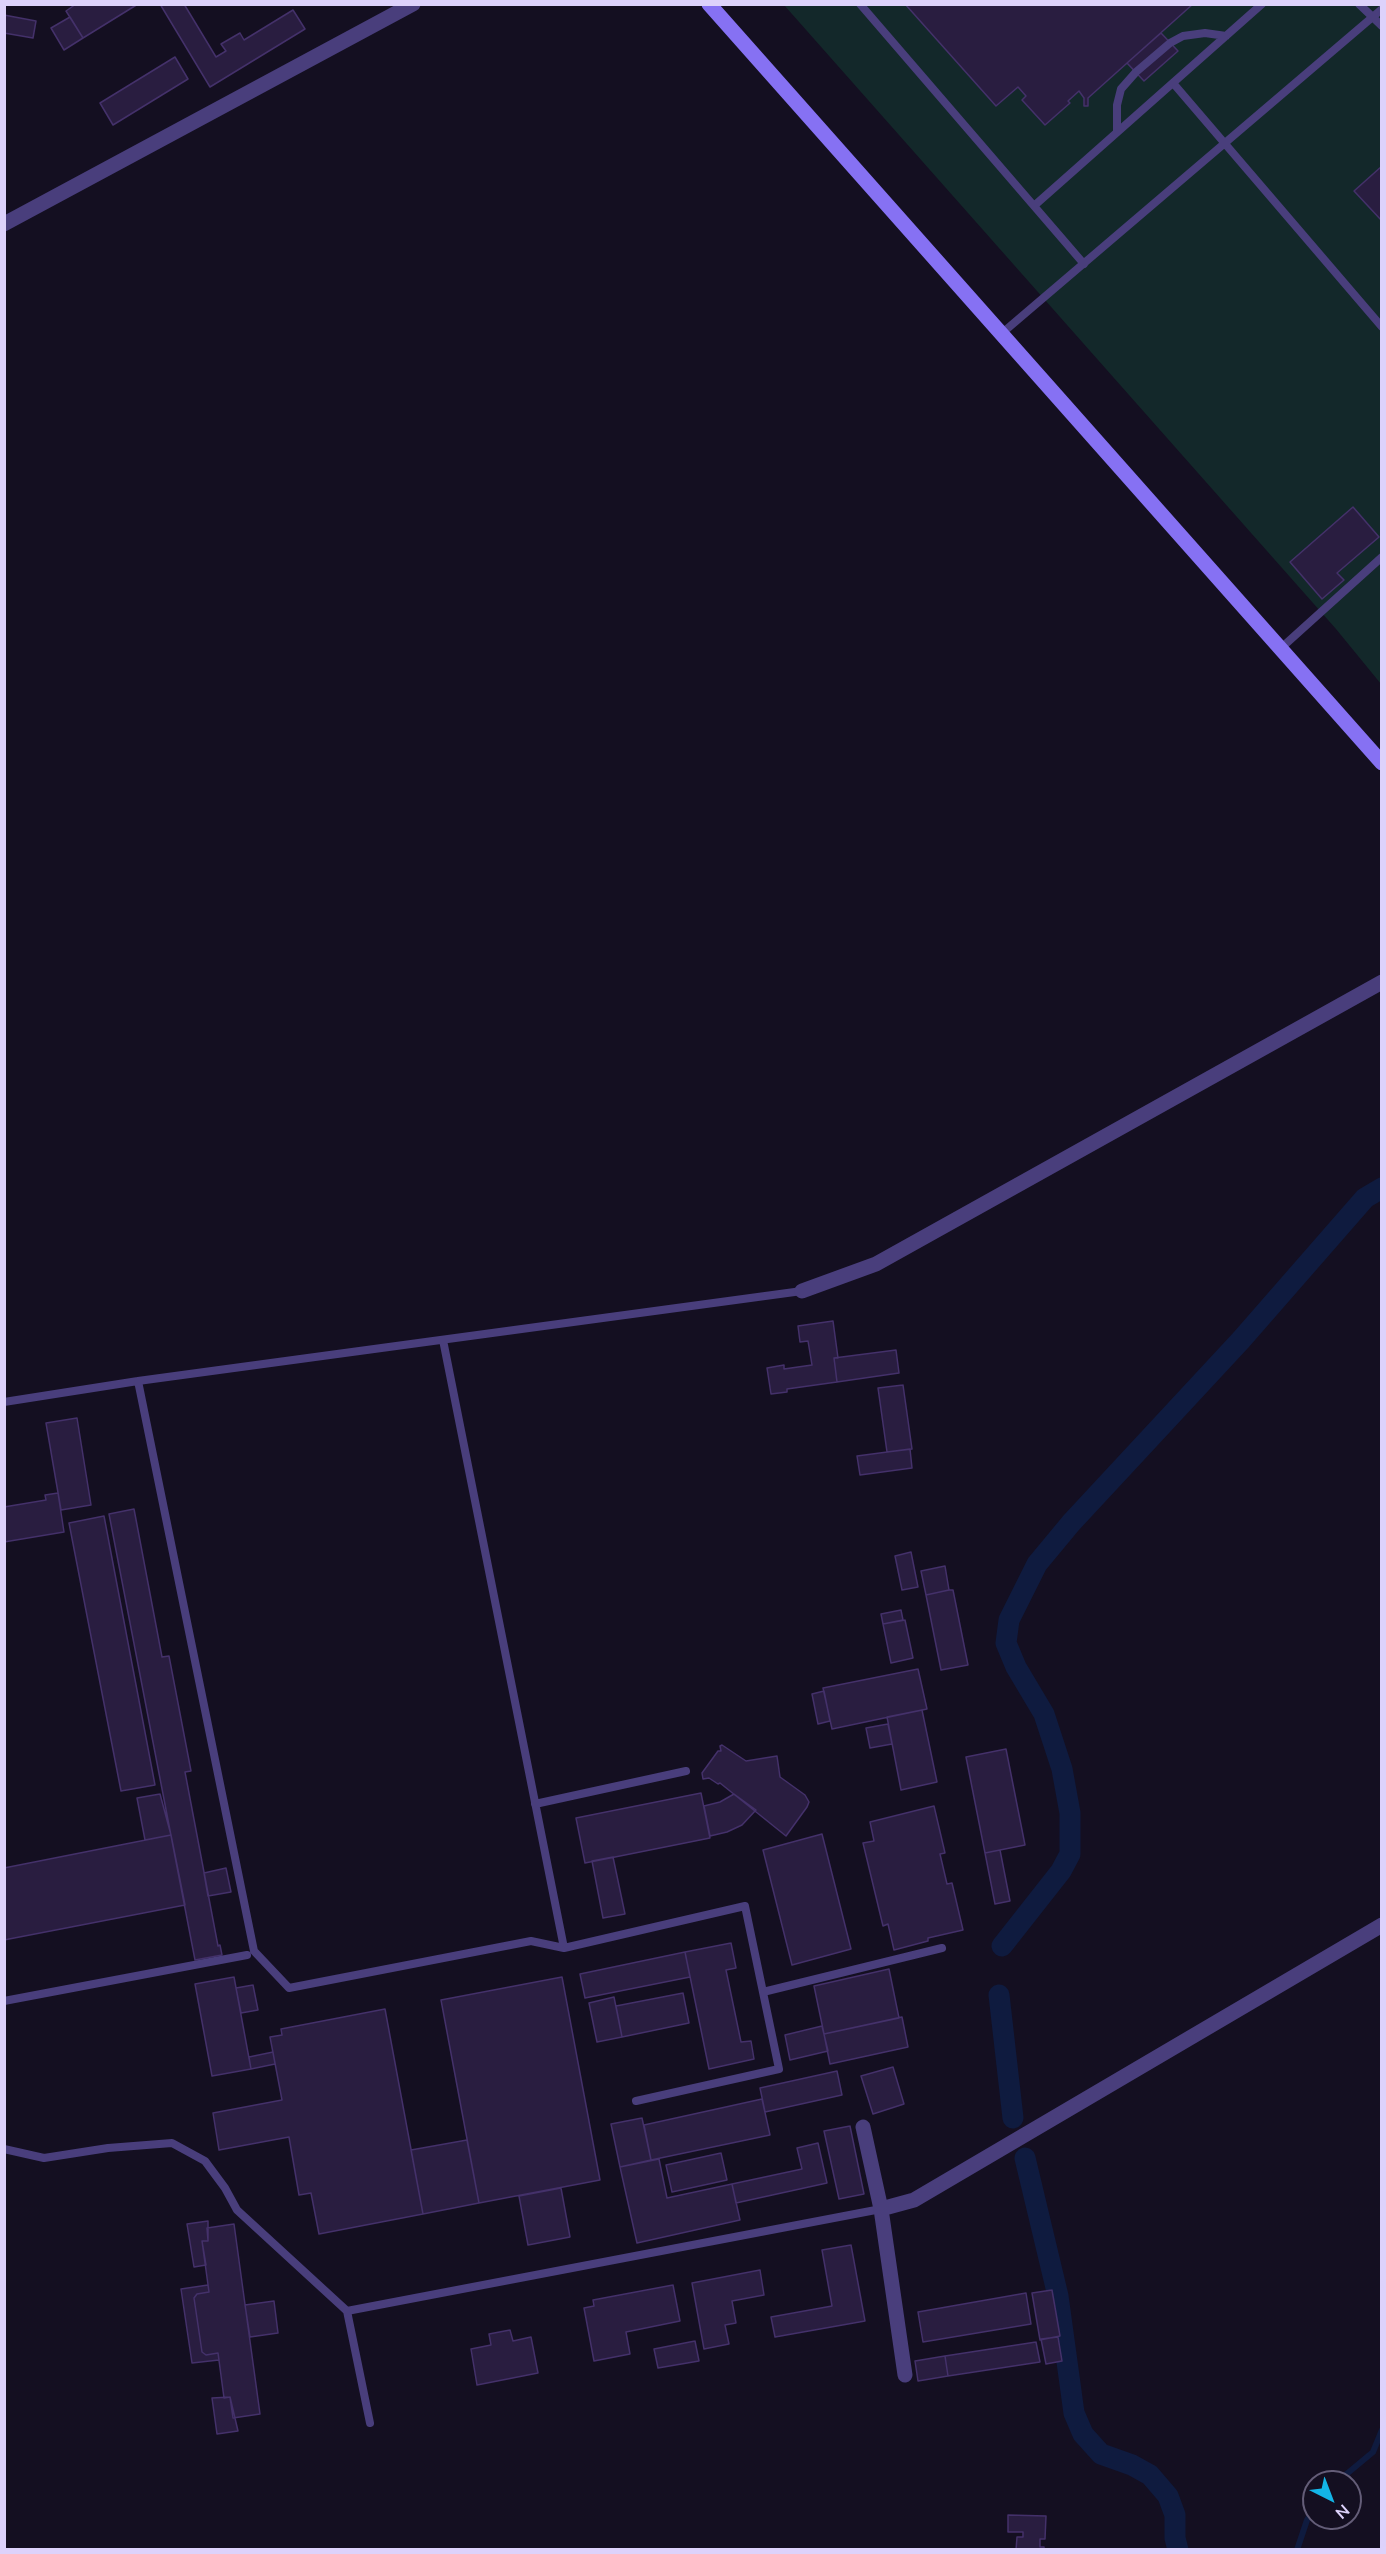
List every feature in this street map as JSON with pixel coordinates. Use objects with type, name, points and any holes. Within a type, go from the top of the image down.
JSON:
[{"type":"street","points":[[4,224],[413,4]]},
{"type":"street","points":[[709,4],[1382,763]]},
{"type":"street","points":[[802,1291],[876,1264],[1382,982]]},
{"type":"street","points":[[881,2209],[914,2200],[1382,1925]]},
{"type":"street","points":[[863,2127],[881,2209],[905,2375]]},
{"type":"lane","points":[[860,4],[1084,264]]},
{"type":"lane","points":[[1035,205],[1262,4]]},
{"type":"lane","points":[[1359,4],[1382,26]]},
{"type":"lane","points":[[1001,334],[1382,9]]},
{"type":"lane","points":[[1117,132],[1117,105],[1121,89],[1136,72],[1170,43],[1183,36],[1205,33],[1226,36]]},
{"type":"lane","points":[[1173,83],[1382,327]]},
{"type":"lane","points":[[1280,649],[1382,557]]},
{"type":"lane","points":[[4,1402],[138,1381],[802,1291]]},
{"type":"lane","points":[[443,1340],[564,1948]]},
{"type":"lane","points":[[138,1381],[254,1951],[290,1989],[531,1941],[564,1948],[745,1906],[779,2069],[636,2101]]},
{"type":"lane","points":[[536,1804],[686,1771]]},
{"type":"lane","points":[[763,1992],[942,1948]]},
{"type":"lane","points":[[4,2001],[247,1955]]},
{"type":"lane","points":[[4,2149],[44,2158],[108,2148],[172,2143],[205,2161],[225,2188],[237,2210],[347,2310],[369,2423]]},
{"type":"lane","points":[[347,2310],[881,2209]]},
{"type":"green space","points":[[784,5],[1381,5],[1381,684],[1336,629]]},
{"type":"building","points":[[76,4],[138,4],[83,38],[66,11]]},
{"type":"building","points":[[160,4],[184,4],[216,57],[226,51],[221,44],[240,33],[244,40],[293,10],[305,29],[210,87]]},
{"type":"building","points":[[905,4],[1193,4],[1088,98],[1088,106],[1084,106],[1084,98],[1079,91],[1068,101],[1070,103],[1045,125],[1022,100],[1026,96],[1018,87],[996,106]]},
{"type":"building","points":[[4,15],[36,21],[33,38],[4,33]]},
{"type":"building","points":[[70,17],[83,38],[64,50],[51,28]]},
{"type":"building","points":[[1161,33],[1178,51],[1144,81],[1127,63]]},
{"type":"building","points":[[175,57],[188,79],[113,125],[100,103]]},
{"type":"building","points":[[1382,166],[1382,221],[1354,191]]},
{"type":"building","points":[[1353,507],[1379,537],[1337,573],[1344,580],[1322,599],[1290,562]]},
{"type":"building","points":[[833,1321],[838,1358],[834,1358],[837,1382],[787,1389],[787,1392],[771,1394],[767,1368],[784,1365],[784,1369],[812,1365],[808,1341],[800,1342],[798,1326]]},
{"type":"building","points":[[896,1350],[899,1373],[837,1382],[834,1358]]},
{"type":"building","points":[[903,1385],[912,1449],[887,1452],[878,1388]]},
{"type":"building","points":[[77,1418],[91,1505],[61,1510],[46,1423]]},
{"type":"building","points":[[910,1449],[912,1468],[860,1475],[857,1456]]},
{"type":"building","points":[[58,1493],[64,1532],[4,1542],[4,1507],[46,1500],[45,1495]]},
{"type":"building","points":[[134,1509],[162,1657],[169,1656],[191,1771],[185,1772],[218,1946],[220,1945],[222,1955],[195,1960],[109,1514]]},
{"type":"building","points":[[104,1516],[155,1785],[121,1791],[69,1523]]},
{"type":"building","points":[[911,1552],[918,1587],[902,1590],[895,1556]]},
{"type":"building","points":[[945,1566],[949,1590],[926,1595],[921,1571]]},
{"type":"building","points":[[953,1590],[968,1665],[941,1670],[926,1595]]},
{"type":"building","points":[[901,1610],[903,1620],[883,1624],[881,1614]]},
{"type":"building","points":[[905,1620],[913,1658],[891,1663],[883,1624]]},
{"type":"building","points":[[918,1669],[927,1709],[832,1729],[823,1688]]},
{"type":"building","points":[[824,1691],[830,1721],[818,1724],[812,1694]]},
{"type":"building","points":[[922,1710],[937,1782],[901,1790],[887,1717]]},
{"type":"building","points":[[888,1724],[892,1744],[870,1748],[866,1728]]},
{"type":"building","points":[[722,1745],[746,1761],[777,1756],[780,1777],[805,1795],[809,1802],[807,1807],[786,1836],[720,1783],[709,1778],[703,1779],[702,1773],[718,1751],[721,1751],[720,1746]]},
{"type":"building","points":[[1006,1749],[1025,1845],[985,1853],[966,1757]]},
{"type":"building","points":[[701,1793],[710,1838],[585,1863],[576,1818]]},
{"type":"building","points":[[160,1794],[171,1835],[145,1840],[137,1798]]},
{"type":"building","points":[[734,1794],[756,1810],[742,1825],[710,1836],[704,1806],[720,1802]]},
{"type":"building","points":[[934,1806],[945,1853],[940,1854],[947,1884],[952,1883],[963,1930],[928,1938],[928,1941],[894,1950],[888,1924],[883,1926],[863,1843],[874,1841],[870,1822]]},
{"type":"building","points":[[822,1834],[851,1949],[792,1965],[763,1850]]},
{"type":"building","points":[[171,1835],[185,1905],[4,1940],[4,1868]]},
{"type":"building","points":[[1000,1850],[1010,1901],[995,1904],[985,1853]]},
{"type":"building","points":[[613,1857],[625,1914],[603,1918],[592,1861]]},
{"type":"building","points":[[226,1868],[231,1892],[208,1896],[204,1873]]},
{"type":"building","points":[[731,1943],[736,1968],[726,1970],[741,2042],[751,2041],[754,2059],[709,2069],[685,1952]]},
{"type":"building","points":[[685,1952],[690,1977],[585,1998],[580,1974]]},
{"type":"building","points":[[889,1969],[899,2018],[824,2034],[814,1986]]},
{"type":"building","points":[[234,1977],[251,2069],[212,2076],[195,1984]]},
{"type":"building","points":[[562,1977],[600,2180],[479,2203],[441,2000]]},
{"type":"building","points":[[253,1985],[258,2010],[241,2013],[236,1988]]},
{"type":"building","points":[[683,1993],[689,2023],[622,2037],[616,2006]]},
{"type":"building","points":[[614,1997],[622,2037],[597,2042],[589,2003]]},
{"type":"building","points":[[385,2009],[423,2214],[319,2234],[311,2193],[299,2195],[289,2137],[219,2150],[213,2113],[282,2100],[270,2037],[282,2035],[281,2029]]},
{"type":"building","points":[[902,2017],[908,2047],[830,2064],[824,2034]]},
{"type":"building","points":[[822,2026],[828,2051],[790,2060],[785,2035]]},
{"type":"building","points":[[273,2052],[275,2064],[251,2069],[249,2057]]},
{"type":"building","points":[[893,2067],[904,2104],[873,2114],[861,2076]]},
{"type":"building","points":[[837,2071],[842,2095],[765,2112],[760,2088]]},
{"type":"building","points":[[762,2099],[770,2135],[651,2160],[644,2125]]},
{"type":"building","points":[[642,2118],[651,2160],[620,2167],[611,2124]]},
{"type":"building","points":[[850,2126],[864,2194],[839,2199],[824,2131]]},
{"type":"building","points":[[467,2140],[479,2203],[423,2214],[411,2150]]},
{"type":"building","points":[[818,2143],[827,2183],[736,2203],[732,2184],[802,2169],[797,2148]]},
{"type":"building","points":[[721,2153],[727,2180],[672,2192],[666,2165]]},
{"type":"building","points":[[659,2159],[667,2198],[732,2184],[740,2220],[637,2243],[620,2167]]},
{"type":"building","points":[[561,2188],[570,2237],[528,2245],[519,2196]]},
{"type":"building","points":[[208,2221],[208,2241],[202,2241],[206,2265],[194,2267],[187,2224]]},
{"type":"building","points":[[234,2224],[260,2414],[233,2418],[230,2397],[224,2398],[218,2353],[206,2355],[202,2352],[194,2298],[197,2294],[209,2292],[202,2241],[208,2241],[207,2228]]},
{"type":"building","points":[[851,2245],[865,2321],[775,2337],[771,2317],[832,2306],[822,2250]]},
{"type":"building","points":[[760,2270],[764,2295],[732,2301],[736,2323],[725,2325],[729,2344],[704,2349],[692,2283]]},
{"type":"building","points":[[208,2285],[209,2292],[197,2294],[194,2298],[202,2352],[206,2355],[218,2353],[219,2360],[192,2363],[181,2289]]},
{"type":"building","points":[[673,2285],[680,2321],[626,2332],[630,2354],[594,2361],[584,2308],[594,2306],[593,2300]]},
{"type":"building","points":[[1052,2290],[1060,2336],[1040,2340],[1032,2293]]},
{"type":"building","points":[[1026,2293],[1031,2324],[923,2342],[918,2312]]},
{"type":"building","points":[[274,2301],[278,2333],[250,2337],[245,2305]]},
{"type":"building","points":[[510,2330],[513,2341],[531,2337],[538,2373],[477,2385],[471,2349],[491,2345],[489,2334]]},
{"type":"building","points":[[1058,2337],[1062,2361],[1046,2364],[1041,2339]]},
{"type":"building","points":[[695,2341],[699,2361],[658,2368],[654,2349]]},
{"type":"building","points":[[1036,2342],[1040,2362],[948,2376],[945,2356]]},
{"type":"building","points":[[945,2356],[948,2376],[918,2381],[915,2361]]},
{"type":"building","points":[[230,2397],[238,2431],[217,2434],[212,2398]]},
{"type":"building","points":[[1008,2515],[1046,2516],[1045,2539],[1040,2539],[1040,2547],[1044,2547],[1044,2550],[1016,2550],[1017,2537],[1023,2537],[1023,2532],[1008,2532]]},
{"type":"waterway","points":[[1002,1946],[1061,1871],[1070,1854],[1070,1813],[1062,1769],[1044,1714],[1016,1667],[1006,1643],[1009,1620],[1037,1564],[1071,1523],[1241,1340],[1365,1198],[1382,1188]]},
{"type":"waterway","points":[[999,1995],[1013,2118]]},
{"type":"waterway","points":[[1025,2158],[1058,2296],[1074,2413],[1083,2434],[1101,2454],[1132,2465],[1150,2475],[1168,2496],[1175,2515],[1175,2538],[1178,2550]]},
{"type":"waterway","points":[[1351,2470],[1373,2452],[1382,2430]]},
{"type":"waterway","points":[[1297,2550],[1304,2530]]}]
